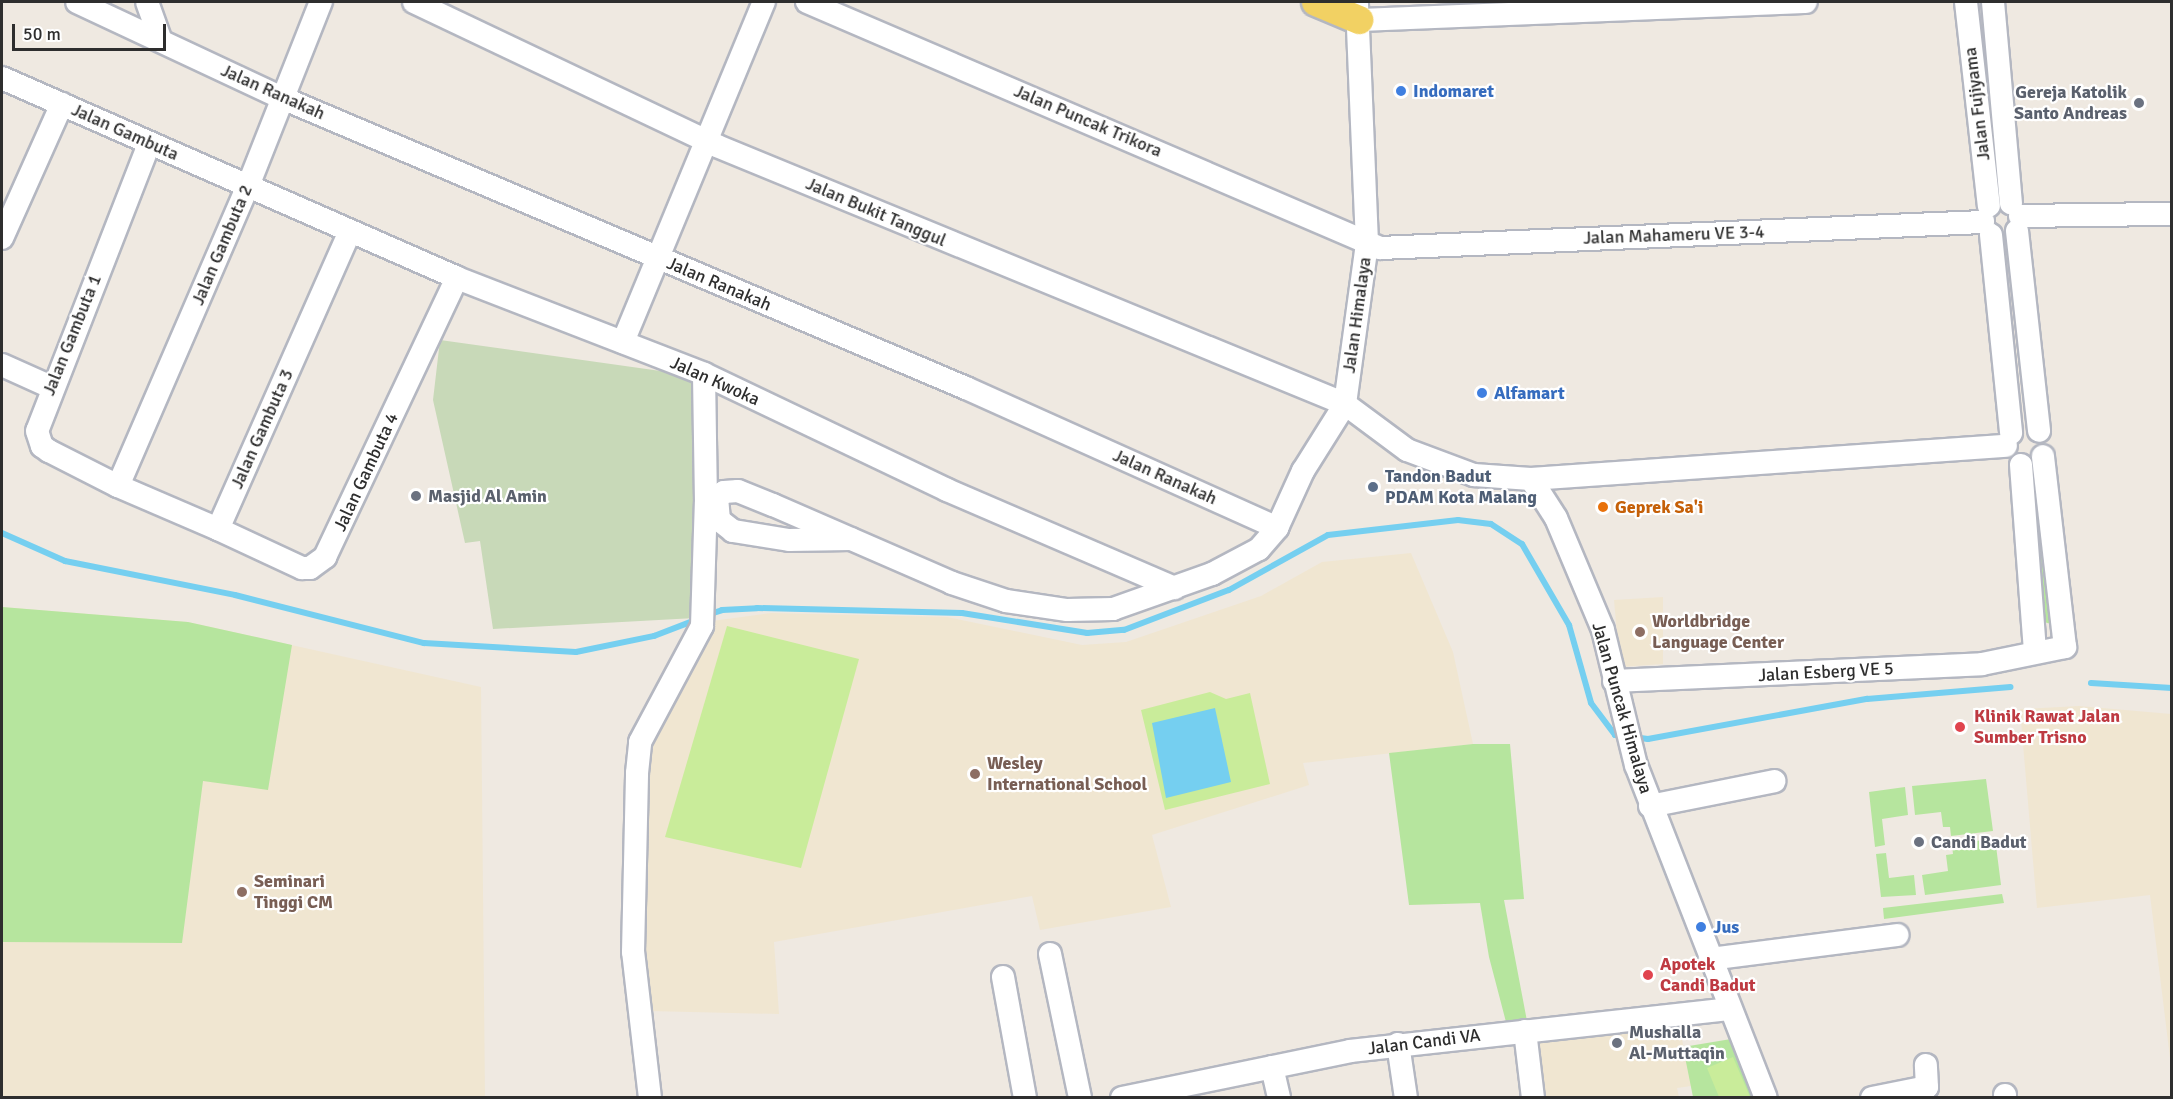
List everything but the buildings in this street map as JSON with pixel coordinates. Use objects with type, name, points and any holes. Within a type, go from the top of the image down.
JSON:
[{"type":"main road","points":[[1316,2],[1358,11]]},
{"type":"street","name":"Jalan Ranakah","points":[[77,2],[280,97],[966,388],[1277,528]]},
{"type":"street","points":[[147,2],[161,41]]},
{"type":"street","name":"Jalan Gambuta 2","points":[[118,486],[248,186],[280,97],[321,2]]},
{"type":"street","name":"Jalan Bukit Tanggul","points":[[414,2],[705,140],[1345,404]]},
{"type":"street","points":[[623,342],[764,2]]},
{"type":"street","name":"Jalan Puncak Trikora","points":[[807,2],[1367,243]]},
{"type":"street","points":[[1358,11],[1806,2]]},
{"type":"street","name":"Jalan Fujiyama","points":[[1966,2],[2008,440]]},
{"type":"street","name":"Jalan Fujiyama","points":[[1993,2],[2038,431]]},
{"type":"street","name":"Jalan Himalaya","points":[[1345,404],[1367,243],[1358,11]]},
{"type":"street","name":"Jalan Gambuta","points":[[2,78],[248,186]]},
{"type":"street","points":[[2,238],[62,104]]},
{"type":"street","name":"Jalan Gambuta 1","points":[[118,486],[42,446],[37,422],[149,144]]},
{"type":"street","name":"Jalan Kwoka","points":[[248,186],[457,278],[704,374],[946,490],[1175,588]]},
{"type":"street","points":[[2016,217],[2007,237],[1988,221],[2000,201],[2016,217],[2172,214]]},
{"type":"street","name":"Jalan Mahameru VE 3-4","points":[[1367,243],[1380,248],[1988,221]]},
{"type":"street","name":"Jalan Gambuta 3","points":[[218,529],[350,231]]},
{"type":"street","name":"Jalan Gambuta 4","points":[[218,529],[302,568],[310,568],[325,556],[457,278]]},
{"type":"street","points":[[2,365],[51,387]]},
{"type":"street","points":[[650,1098],[633,952],[638,758],[640,742],[703,617],[704,374]]},
{"type":"street","points":[[851,539],[789,540],[734,531],[719,520],[717,498],[724,492],[738,491],[1006,601],[1067,610],[1113,609],[1175,588],[1259,549],[1277,528],[1303,471],[1345,404],[1407,450],[1439,465],[1474,475],[1531,479],[2008,440],[2027,426],[2038,431],[2045,442],[2043,456],[2033,464],[2021,465],[2010,458],[2008,440]]},
{"type":"street","name":"Jalan Esberg VE 5","points":[[1614,681],[1982,664],[2065,646],[2043,456]]},
{"type":"street","points":[[2021,465],[2035,651]]},
{"type":"street","name":"Jalan Puncak Himalaya","points":[[1531,479],[1556,518],[1603,630],[1627,736],[1650,806],[1729,1009],[1767,1098]]},
{"type":"street","points":[[118,486],[218,529]]},
{"type":"street","points":[[1650,806],[1775,781]]},
{"type":"street","points":[[1710,959],[1898,935]]},
{"type":"street","points":[[1050,954],[1080,1098]]},
{"type":"street","points":[[1003,977],[1025,1098]]},
{"type":"street","name":"Jalan Candi VA","points":[[1122,1098],[1222,1088],[1272,1067],[1398,1044],[1729,1009]]},
{"type":"street","points":[[1525,1031],[1533,1098]]},
{"type":"street","points":[[1398,1044],[1406,1098]]},
{"type":"street","points":[[1872,1098],[1926,1087],[1926,1065]]},
{"type":"street","points":[[1272,1067],[1279,1098]]},
{"type":"shaded area","name":"Wesley International School","points":[[1411,553],[1453,652],[1473,744],[1303,763],[1309,785],[1152,835],[1171,907],[1040,930],[1032,896],[774,942],[779,1014],[649,1011],[638,891],[645,752],[712,621],[771,613],[947,617],[1082,645],[1126,642],[1261,596],[1322,562]]},
{"type":"shaded area","name":"Worldbridge Language Center","points":[[1663,597],[1663,664],[1620,667],[1614,600]]},
{"type":"shaded area","name":"Seminari Tinggi CM","points":[[2,607],[188,622],[481,687],[485,1097],[2,1097]]},
{"type":"shaded area","points":[[2079,706],[2171,714],[2171,1066],[2150,895],[2037,908],[2020,709]]},
{"type":"shaded area","points":[[1679,1024],[1691,1086],[1677,1088],[1679,1097],[1535,1097],[1528,1038]]},
{"type":"green space","points":[[440,340],[696,376],[695,618],[493,629],[480,541],[465,543],[433,400]]},
{"type":"green space","points":[[2035,498],[2041,498],[2051,624],[2044,622]]},
{"type":"green space","points":[[2,607],[188,622],[292,645],[268,790],[203,781],[182,943],[2,942]]},
{"type":"green space","points":[[727,626],[859,659],[801,868],[665,837]]},
{"type":"green space","points":[[1210,692],[1226,699],[1250,693],[1270,784],[1165,810],[1141,710]]},
{"type":"green space","points":[[1473,744],[1510,744],[1524,899],[1504,900],[1527,1021],[1506,1022],[1489,957],[1480,903],[1409,905],[1389,753]]},
{"type":"green space","points":[[1986,779],[1993,831],[1951,836],[1950,827],[1943,827],[1941,812],[1915,815],[1912,786]]},
{"type":"green space","points":[[1905,787],[1908,815],[1882,819],[1885,845],[1875,847],[1869,792]]},
{"type":"green space","points":[[1995,838],[2001,885],[1925,895],[1922,875],[1948,871],[1946,855],[1953,854],[1952,845]]},
{"type":"green space","points":[[1886,853],[1889,878],[1914,875],[1916,895],[1881,897],[1876,854]]},
{"type":"green space","points":[[2002,894],[2004,903],[1884,919],[1883,908]]},
{"type":"green space","points":[[1731,1039],[1757,1097],[1693,1097],[1683,1047]]},
{"type":"green space","points":[[1733,1057],[1750,1097],[1719,1097],[1707,1068]]},
{"type":"water","points":[[1215,708],[1231,782],[1166,798],[1152,723]]},
{"type":"waterway","points":[[707,615],[722,610],[757,608],[962,613],[1087,633],[1124,630],[1229,590],[1328,535],[1458,520],[1491,524],[1522,544],[1569,625],[1591,703],[1615,735],[1623,736]]},
{"type":"waterway","points":[[2,533],[65,561],[235,595],[424,643],[576,652],[654,636],[698,619]]},
{"type":"waterway","points":[[2091,683],[2172,688]]},
{"type":"waterway","points":[[1633,737],[1648,739],[1867,699],[2010,687]]},
{"type":"place","name":"Indomaret","points":[[1401,91]]},
{"type":"place","name":"Gereja Katolik Santo Andreas","points":[[2139,103]]},
{"type":"place","name":"Alfamart","points":[[1482,393]]},
{"type":"place","name":"Tandon Badut PDAM Kota Malang","points":[[1373,487]]},
{"type":"place","name":"Masjid Al Amin","points":[[416,496]]},
{"type":"place","name":"Geprek Sa'i","points":[[1603,507]]},
{"type":"place","name":"Worldbridge Language Center","points":[[1640,632]]},
{"type":"place","name":"Klinik Rawat Jalan Sumber Trisno","points":[[1960,727]]},
{"type":"place","name":"Wesley International School","points":[[975,774]]},
{"type":"place","name":"Candi Badut","points":[[1919,842]]},
{"type":"place","name":"Seminari Tinggi CM","points":[[242,892]]},
{"type":"place","name":"Jus","points":[[1701,927]]},
{"type":"place","name":"Apotek Candi Badut","points":[[1648,975]]},
{"type":"place","name":"Mushalla Al-Muttaqin","points":[[1617,1043]]}]
